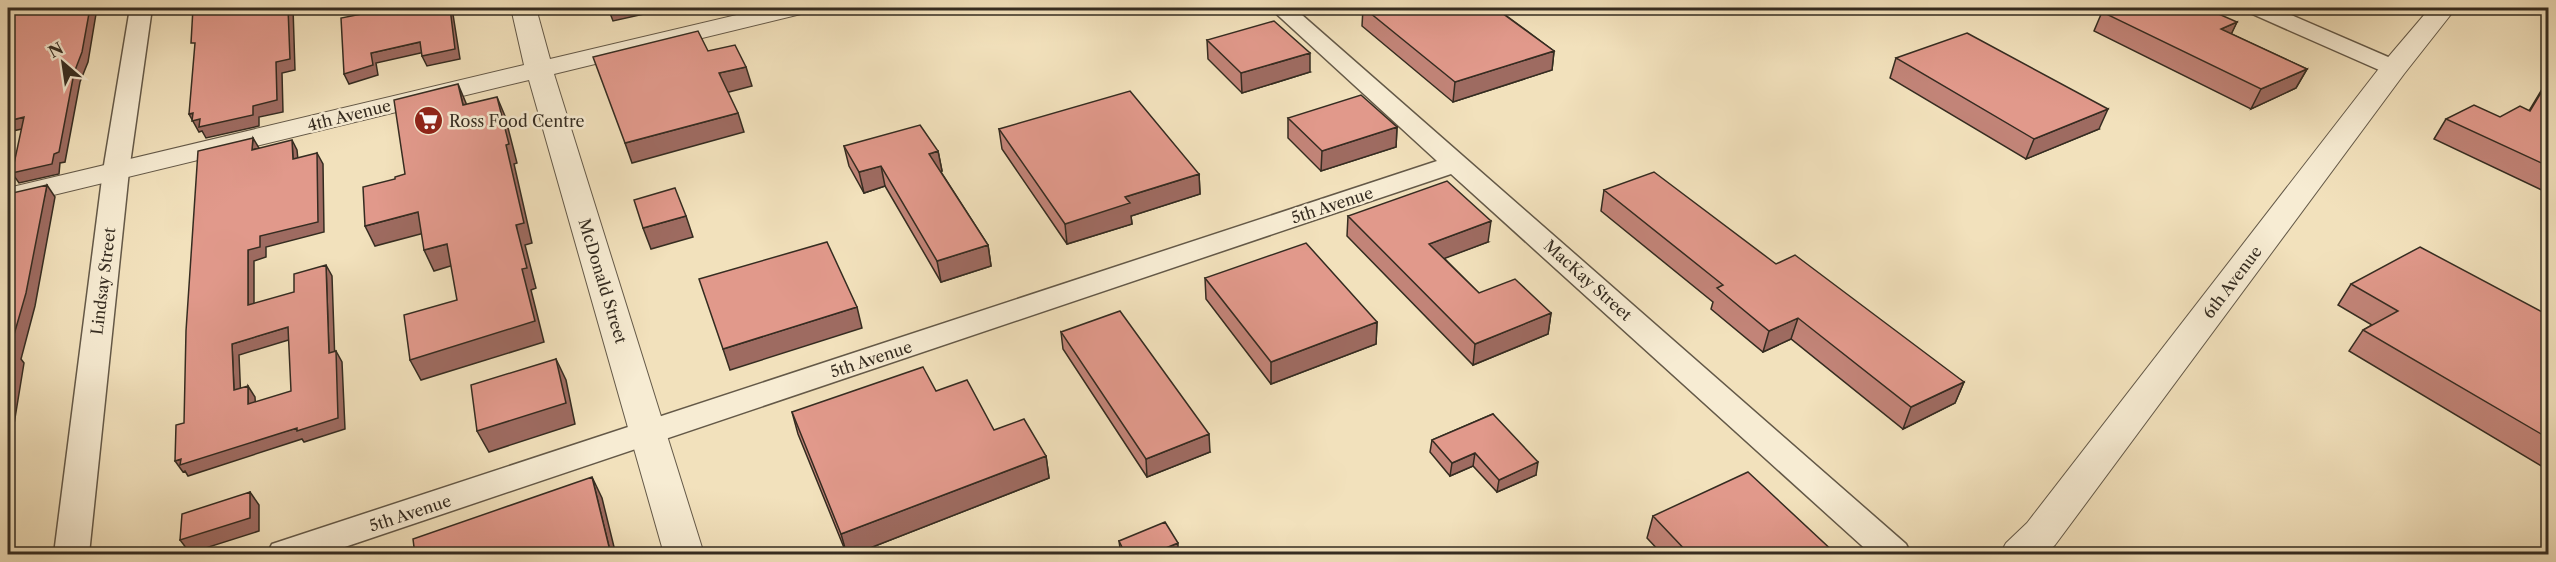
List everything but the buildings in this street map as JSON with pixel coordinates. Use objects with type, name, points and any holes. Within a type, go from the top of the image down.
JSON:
[{"type":"street","name":"Lindsay Street","points":[[71,555],[116,171],[141,8]]},
{"type":"street","name":"McDonald Street","points":[[524,8],[539,69],[684,555]]},
{"type":"street","name":"4th Avenue","points":[[8,197],[796,8]]},
{"type":"street","name":"MacKay Street","points":[[1281,8],[1458,163],[1894,555]]},
{"type":"street","points":[[2258,8],[2394,68]]},
{"type":"street","name":"6th Avenue","points":[[2020,555],[2048,525],[2394,68],[2443,8]]},
{"type":"street","name":"5th Avenue","points":[[284,555],[1458,163]]},
{"type":"place","name":"Ross Food Centre","points":[[428,121]]}]
